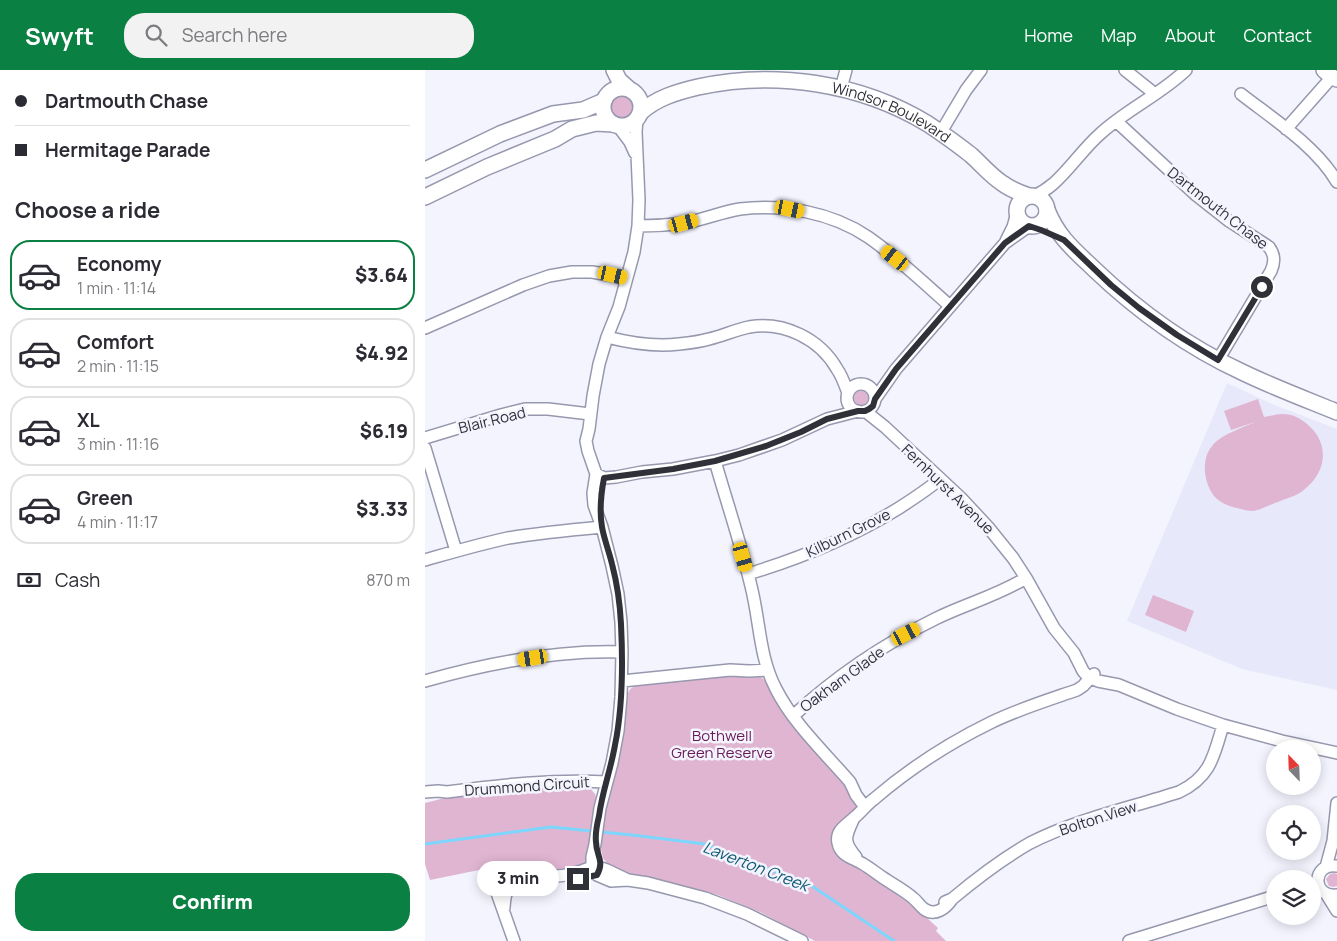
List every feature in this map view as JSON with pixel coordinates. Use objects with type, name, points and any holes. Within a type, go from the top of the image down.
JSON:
[{"type":"street","points":[[608,70],[603,112],[609,121],[616,125],[630,142],[637,159]]},
{"type":"street","points":[[614,70],[619,80],[631,90],[640,102],[641,107],[635,132],[639,200],[634,252],[619,307],[607,336],[597,371],[586,441],[601,474],[600,502],[602,527],[618,594],[622,652],[618,731],[591,857],[596,870],[611,881],[627,880],[648,883],[705,898],[747,914],[802,941]]},
{"type":"street","points":[[841,88],[846,70]]},
{"type":"street","points":[[941,132],[966,90],[981,70]]},
{"type":"street","points":[[1125,70],[1155,94]]},
{"type":"street","points":[[601,474],[616,469],[642,472],[673,469],[715,461],[766,446],[827,419],[861,411],[873,406],[896,369],[1005,243],[1013,227],[1021,201],[1044,191],[1054,184],[1101,133],[1186,70]]},
{"type":"street","points":[[1286,129],[1333,78]]},
{"type":"street","name":"Windsor Boulevard","points":[[631,90],[646,94],[676,92],[722,82],[757,80],[792,80],[841,88],[876,99],[909,113],[941,132],[1001,183],[1031,196]]},
{"type":"street","points":[[425,170],[501,134],[553,114],[583,110],[618,88],[631,90]]},
{"type":"street","name":"Windsor Boulevard","points":[[638,116],[649,104],[676,92]]},
{"type":"street","points":[[1241,94],[1286,129],[1323,162],[1337,182]]},
{"type":"street","points":[[425,196],[487,167],[555,139],[572,129],[596,123],[628,125],[638,116]]},
{"type":"street","name":"Dartmouth Chase","points":[[1116,121],[1196,195],[1229,221],[1269,247],[1273,252],[1274,259],[1271,271],[1218,360]]},
{"type":"street","name":"Windsor Boulevard","points":[[1001,183],[1017,212]]},
{"type":"street","points":[[1005,243],[1031,226],[1045,220],[1054,184]]},
{"type":"street","points":[[1031,196],[1042,200],[1053,225],[1064,240],[1111,285],[1177,335],[1218,360],[1270,385],[1337,412]]},
{"type":"street","points":[[638,226],[684,223],[738,209],[765,207],[790,209],[820,215],[846,225],[868,237],[950,306]]},
{"type":"street","points":[[1017,212],[1021,222],[1064,240]]},
{"type":"street","points":[[425,328],[523,285],[549,276],[563,273],[592,272],[627,278]]},
{"type":"street","points":[[607,336],[633,343],[678,344],[708,339],[751,327],[775,327],[794,332],[813,342],[823,351],[837,369],[851,407],[861,411]]},
{"type":"street","points":[[837,369],[851,379],[868,386],[874,392],[875,400]]},
{"type":"street","points":[[827,419],[841,406],[854,386],[878,380],[896,369]]},
{"type":"street","name":"Fernhurst Avenue","points":[[875,400],[885,427]]},
{"type":"street","name":"Blair Road","points":[[425,438],[501,415],[525,410],[547,409],[590,414]]},
{"type":"street","name":"Fernhurst Avenue","points":[[861,411],[885,427],[961,498],[988,527],[1013,558],[1054,628],[1090,673]]},
{"type":"street","points":[[425,448],[456,551]]},
{"type":"street","points":[[715,461],[748,574],[758,618],[765,664],[780,697],[793,716],[849,782],[861,789],[869,803],[907,772],[935,753],[964,736],[1010,714],[1067,694],[1083,686],[1090,673],[1109,678],[1119,685],[1177,709],[1223,725],[1337,753]]},
{"type":"street","name":"Kilburn Grove","points":[[748,574],[794,559],[857,532],[886,516],[940,479]]},
{"type":"street","points":[[425,560],[508,538],[602,527]]},
{"type":"street","name":"Oakham Glade","points":[[793,716],[840,676],[891,643],[935,619],[1004,591],[1026,578]]},
{"type":"street","points":[[425,681],[497,664],[533,658],[569,654],[622,652]]},
{"type":"street","points":[[622,681],[729,670],[765,664]]},
{"type":"street","name":"Bolton View","points":[[869,803],[842,836],[849,849],[861,863],[915,899],[933,905],[952,899],[999,862],[1050,834],[1081,822],[1179,792],[1192,786],[1201,778],[1209,766],[1223,725]]},
{"type":"street","name":"Drummond Circuit","points":[[425,800],[447,792],[510,784],[607,782]]},
{"type":"street","name":"Drummond Circuit","points":[[425,792],[447,792]]},
{"type":"street","points":[[1337,803],[1333,841],[1318,885],[1337,911]]},
{"type":"street","points":[[1333,841],[1337,853]]},
{"type":"street","points":[[514,941],[504,911],[504,885],[532,876],[566,876],[578,879],[596,870]]},
{"type":"street","points":[[1129,941],[1266,899]]},
{"type":"shaded area","points":[[1227,383],[1272,404],[1337,429],[1337,690],[1242,669],[1127,621]]},
{"type":"green space","points":[[622,95],[627,96],[633,102],[633,112],[627,118],[622,119],[617,118],[611,112],[610,107],[611,102],[617,96]]},
{"type":"green space","points":[[858,391],[864,391],[868,398],[864,405],[858,405],[854,401],[854,395]]},
{"type":"green space","points":[[1258,399],[1264,417],[1286,414],[1296,417],[1307,424],[1319,440],[1323,457],[1318,474],[1302,491],[1292,497],[1251,511],[1228,506],[1217,499],[1209,488],[1205,466],[1208,452],[1220,438],[1255,422],[1231,430],[1224,411]]},
{"type":"green space","points":[[1153,595],[1194,611],[1186,632],[1145,615]]},
{"type":"green space","name":"Bothwell Green Reserve","points":[[757,675],[765,680],[855,800],[850,862],[917,910],[938,928],[936,931],[946,941],[815,941],[762,913],[718,895],[664,881],[624,874],[609,866],[603,858],[601,849],[603,822],[620,750],[630,689],[640,685],[722,676]]},
{"type":"green space","points":[[534,786],[589,787],[595,794],[589,855],[584,865],[573,870],[479,870],[430,880],[425,864],[425,803],[460,794]]},
{"type":"green space","points":[[1330,874],[1337,874],[1337,886],[1333,887],[1329,886],[1326,879]]},
{"type":"waterway","name":"Laverton Creek","points":[[425,844],[551,827],[705,844],[812,886],[894,941]]},
{"type":"route","points":[[578,879],[597,875],[601,868],[595,844],[597,823],[620,716],[622,681],[621,622],[618,594],[602,527],[600,502],[604,478],[689,467],[739,455],[782,440],[827,419],[869,409],[873,406],[875,399],[896,369],[1005,243],[1029,226],[1064,240],[1111,285],[1139,308],[1177,335],[1218,360],[1262,287]]}]
